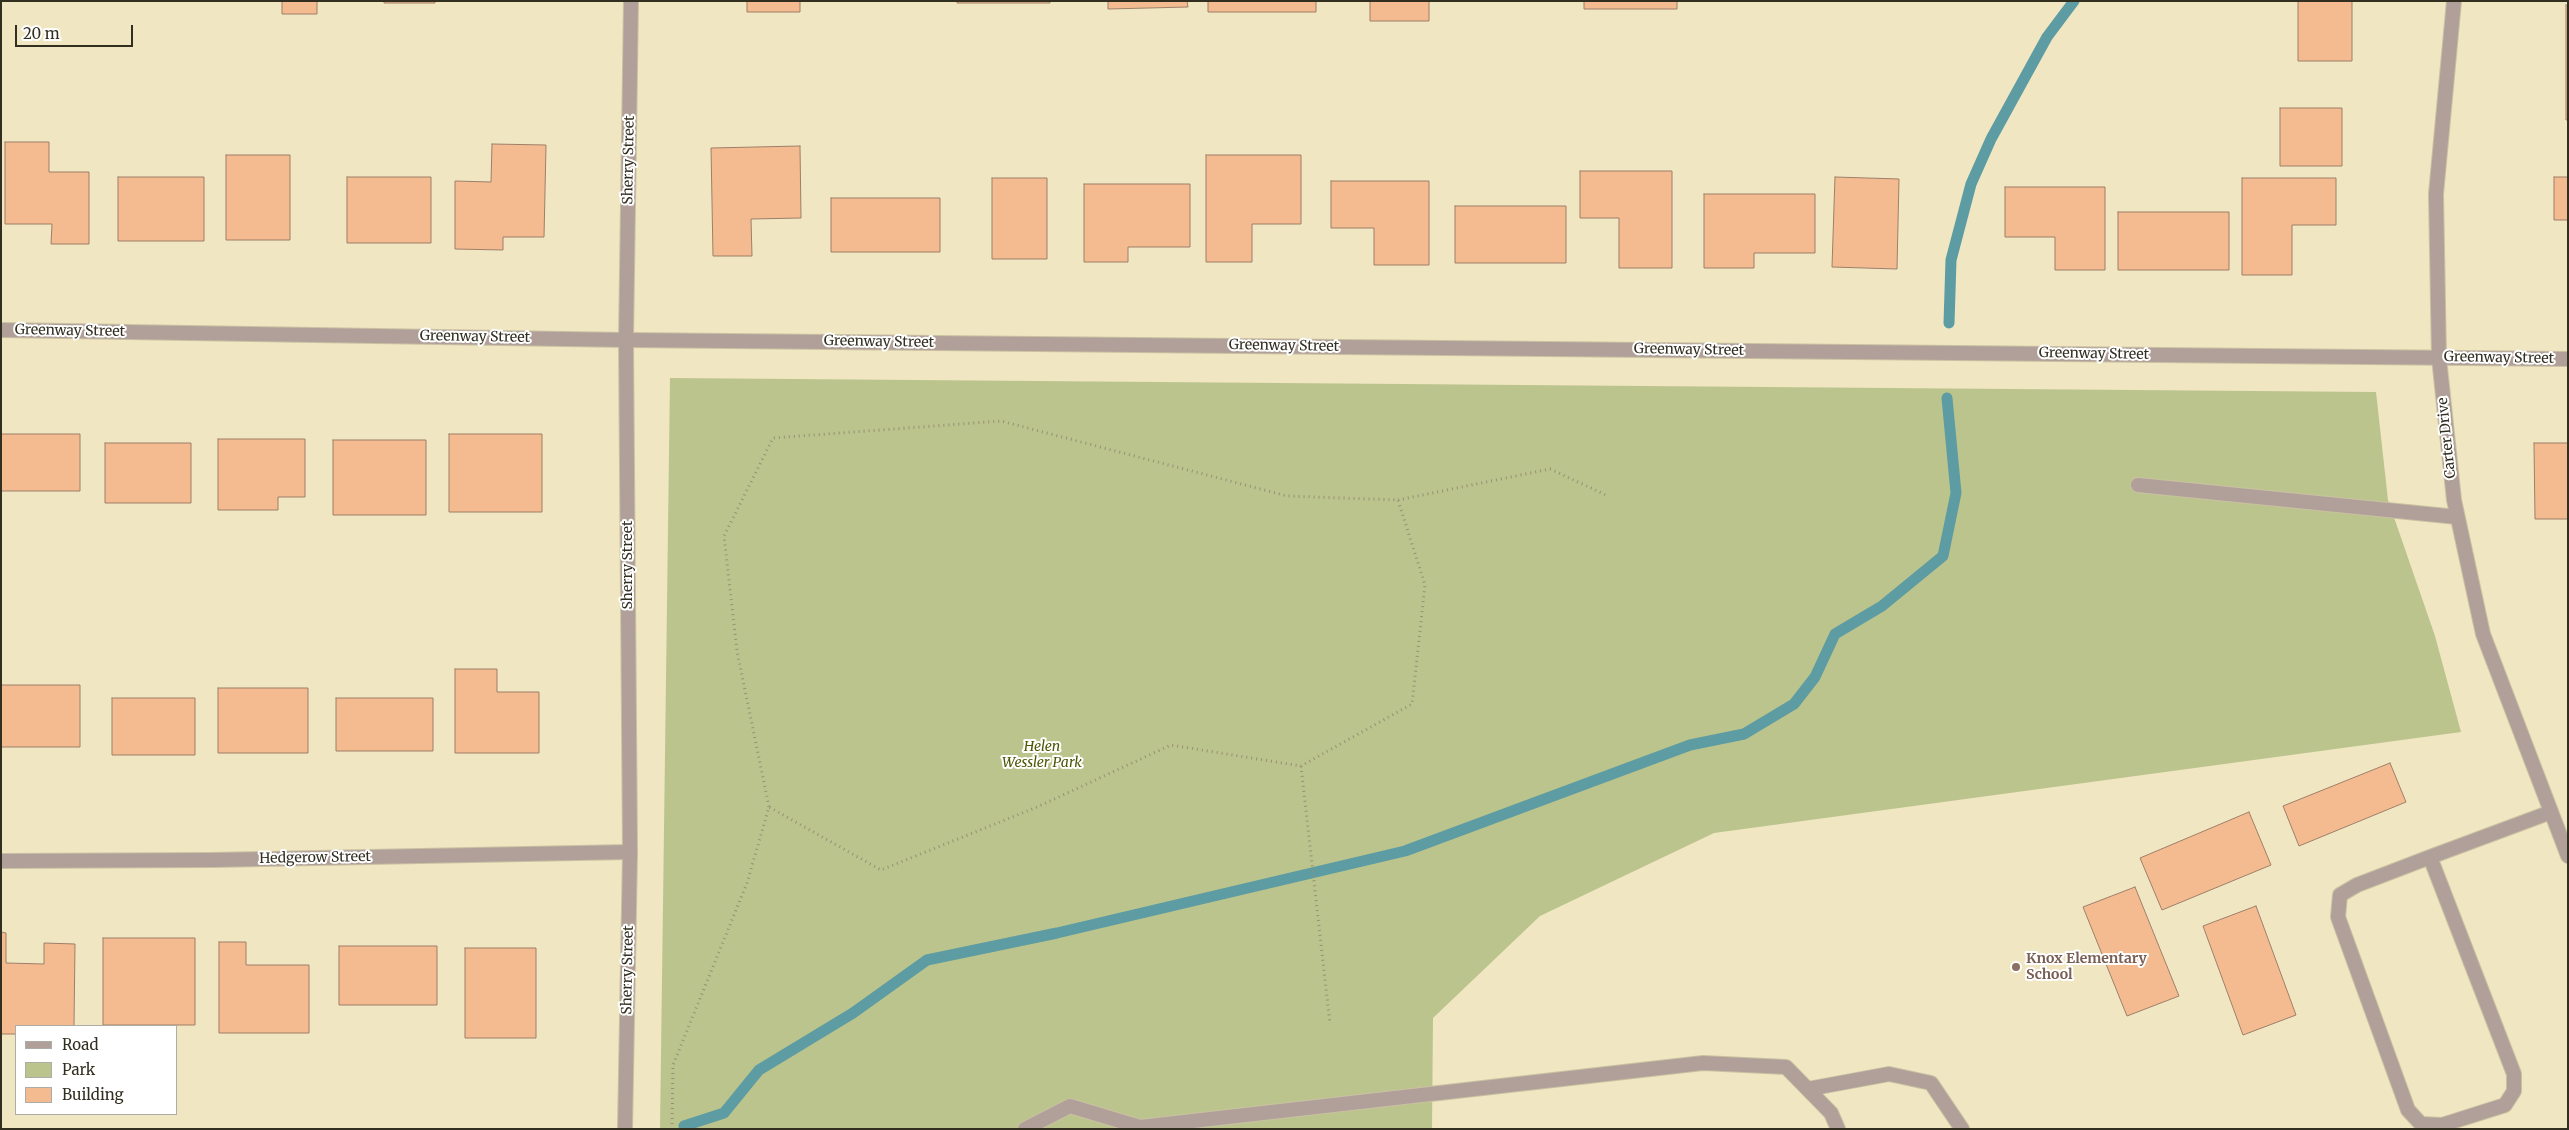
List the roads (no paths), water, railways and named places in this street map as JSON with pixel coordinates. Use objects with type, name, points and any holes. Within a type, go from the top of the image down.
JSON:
[{"type":"street","name":"Sherry Street","points":[[625,1129],[630,852],[626,340],[631,1]]},
{"type":"street","name":"Carter Drive","points":[[2454,1],[2436,194],[2439,358],[2454,500],[2483,634],[2568,856]]},
{"type":"street","name":"Greenway Street","points":[[1,330],[626,340],[2568,359]]},
{"type":"street","points":[[2138,485],[2457,517]]},
{"type":"street","points":[[2430,857],[2514,1074],[2514,1091],[2505,1105],[2442,1125],[2421,1124],[2408,1110],[2338,917],[2340,895],[2357,885],[2430,857],[2551,812]]},
{"type":"street","name":"Hedgerow Street","points":[[1,860],[221,860],[630,852]]},
{"type":"street","points":[[1025,1129],[1070,1106],[1140,1128],[1703,1063],[1786,1067],[1831,1112],[1838,1129]]},
{"type":"street","points":[[1808,1089],[1890,1074],[1931,1083],[1962,1129]]},
{"type":"waterway","points":[[1949,323],[1951,260],[1971,184],[1991,139],[2047,37],[2074,1]]},
{"type":"waterway","points":[[684,1126],[724,1113],[759,1070],[853,1013],[927,960],[1057,933],[1405,851],[1690,745],[1744,734],[1794,704],[1815,677],[1835,634],[1882,606],[1943,556],[1956,493],[1947,398]]},
{"type":"place","name":"Knox Elementary School","points":[[2016,967]]},
{"type":"park label","name":"Helen Wessler Park","points":[[1042,756]]}]
